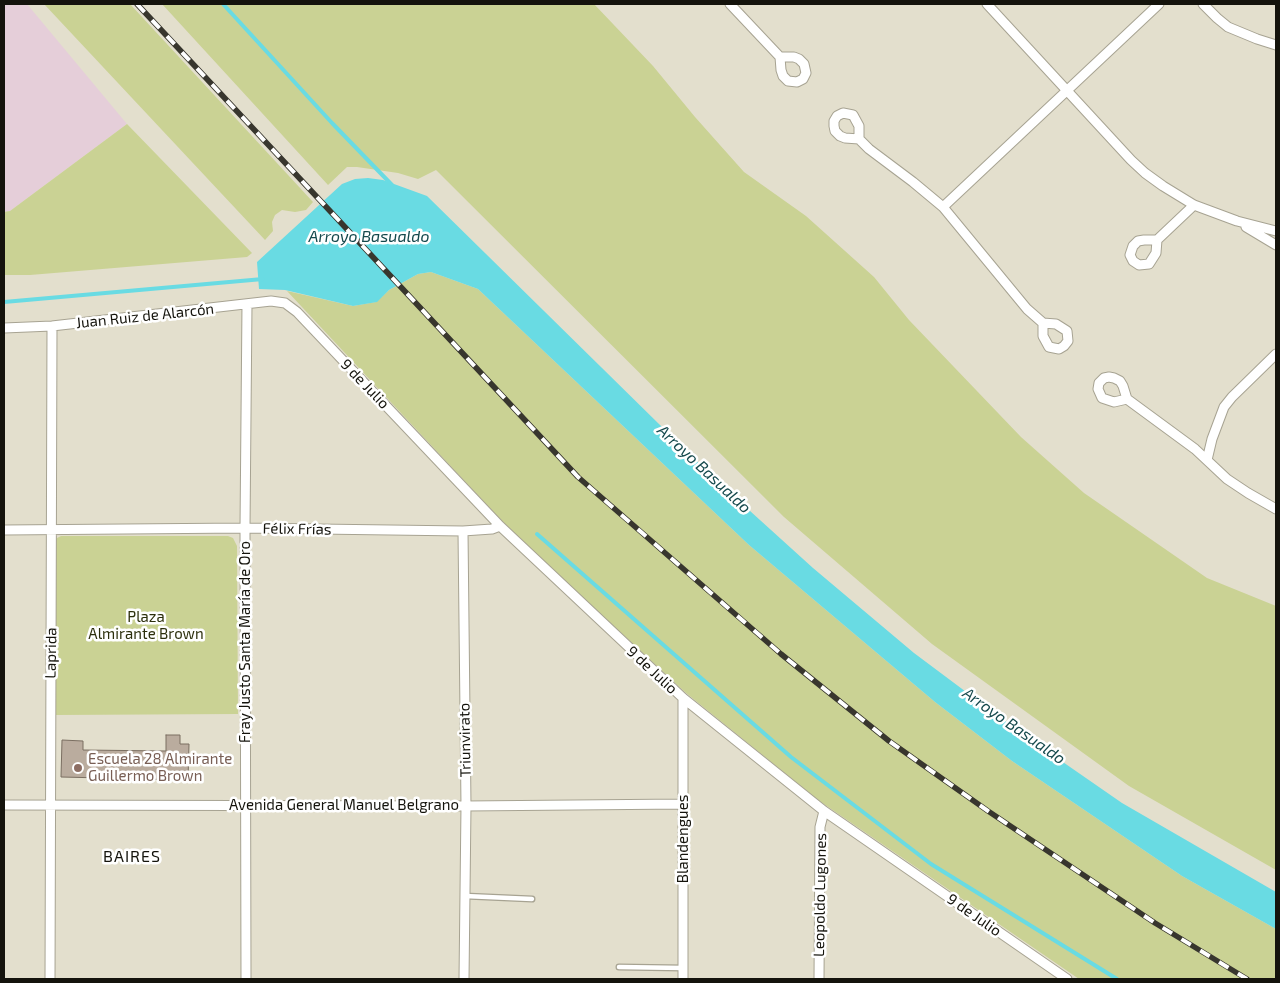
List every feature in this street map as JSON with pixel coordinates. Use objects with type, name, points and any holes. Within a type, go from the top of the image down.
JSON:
[{"type":"street","points":[[730,4],[780,57]]},
{"type":"street","points":[[987,4],[1145,173],[1194,205],[1237,221],[1276,231]]},
{"type":"street","points":[[943,207],[1159,4]]},
{"type":"street","points":[[1203,4],[1228,27],[1276,45]]},
{"type":"street","points":[[859,139],[943,207],[957,222],[1013,294],[1043,323]]},
{"type":"street","points":[[1157,240],[1194,205]]},
{"type":"street","points":[[1237,221],[1276,245]]},
{"type":"street","name":"Juan Ruiz de Alarcón","points":[[4,328],[52,326],[270,301],[286,304]]},
{"type":"street","name":"Fray Justo Santa María de Oro","points":[[246,979],[245,528],[247,304]]},
{"type":"street","name":"9 de Julio","points":[[286,304],[297,312],[500,526],[683,698],[824,812],[1068,979]]},
{"type":"street","name":"Laprida","points":[[50,979],[52,326]]},
{"type":"street","points":[[1207,460],[1218,420],[1224,407],[1276,354]]},
{"type":"street","points":[[1127,398],[1195,449],[1234,484],[1276,509]]},
{"type":"street","name":"Félix Frías","points":[[4,530],[245,528],[462,531],[492,530],[500,526]]},
{"type":"street","name":"Triunvirato","points":[[462,531],[466,806],[464,979]]},
{"type":"street","name":"Blandengues","points":[[683,698],[683,979]]},
{"type":"street","name":"Avenida General Manuel Belgrano","points":[[4,805],[466,806],[683,804]]},
{"type":"street","name":"Leopoldo Lugones","points":[[819,979],[820,827],[824,812]]},
{"type":"lane","points":[[465,896],[532,899]]},
{"type":"lane","points":[[619,967],[683,968]]},
{"type":"shaded area","points":[[4,4],[27,4],[127,124],[10,211],[4,212]]},
{"type":"green space","points":[[44,4],[130,4],[313,202],[306,210],[295,212],[282,210],[275,215],[272,222],[273,231],[265,240]]},
{"type":"green space","points":[[162,4],[594,4],[653,66],[744,172],[806,216],[874,277],[909,320],[1021,437],[1084,493],[1207,578],[1276,606],[1276,870],[1129,786],[932,644],[784,517],[436,170],[418,179],[398,173],[347,167],[328,185]]},
{"type":"green space","points":[[127,124],[252,253],[247,257],[30,275],[4,275],[4,212],[10,211]]},
{"type":"green space","points":[[431,272],[478,289],[749,545],[935,702],[1012,761],[1182,876],[1276,929],[1276,979],[1079,979],[818,800],[686,693],[514,534],[287,291],[353,306],[376,302],[389,290],[418,274]]},
{"type":"green space","name":"Plaza Almirante Brown","points":[[61,536],[228,536],[233,538],[237,546],[238,714],[54,715],[55,541]]},
{"type":"water","name":"Arroyo Basualdo","points":[[355,179],[383,180],[427,196],[718,482],[813,568],[914,653],[1021,733],[1122,803],[1276,892],[1276,929],[1182,876],[1012,761],[935,702],[749,545],[478,289],[431,272],[418,274],[389,290],[377,302],[353,306],[285,290],[259,289],[257,262],[342,184]]},
{"type":"building","points":[[166,735],[180,735],[180,744],[189,744],[188,780],[61,777],[62,740],[83,741],[83,750],[166,751]]},
{"type":"waterway","points":[[223,4],[332,123],[392,185]]},
{"type":"waterway","name":"Arroyo Basualdo","points":[[4,302],[263,279]]},
{"type":"waterway","points":[[537,534],[791,757],[931,864],[1117,979]]},
{"type":"railway","points":[[137,4],[578,477],[781,654],[889,741],[988,811],[1155,923],[1247,979]]},
{"type":"place","name":"Escuela 28 Almirante Guillermo Brown","points":[[78,768]]},
{"type":"district","name":"BAIRES","points":[[132,857]]}]
